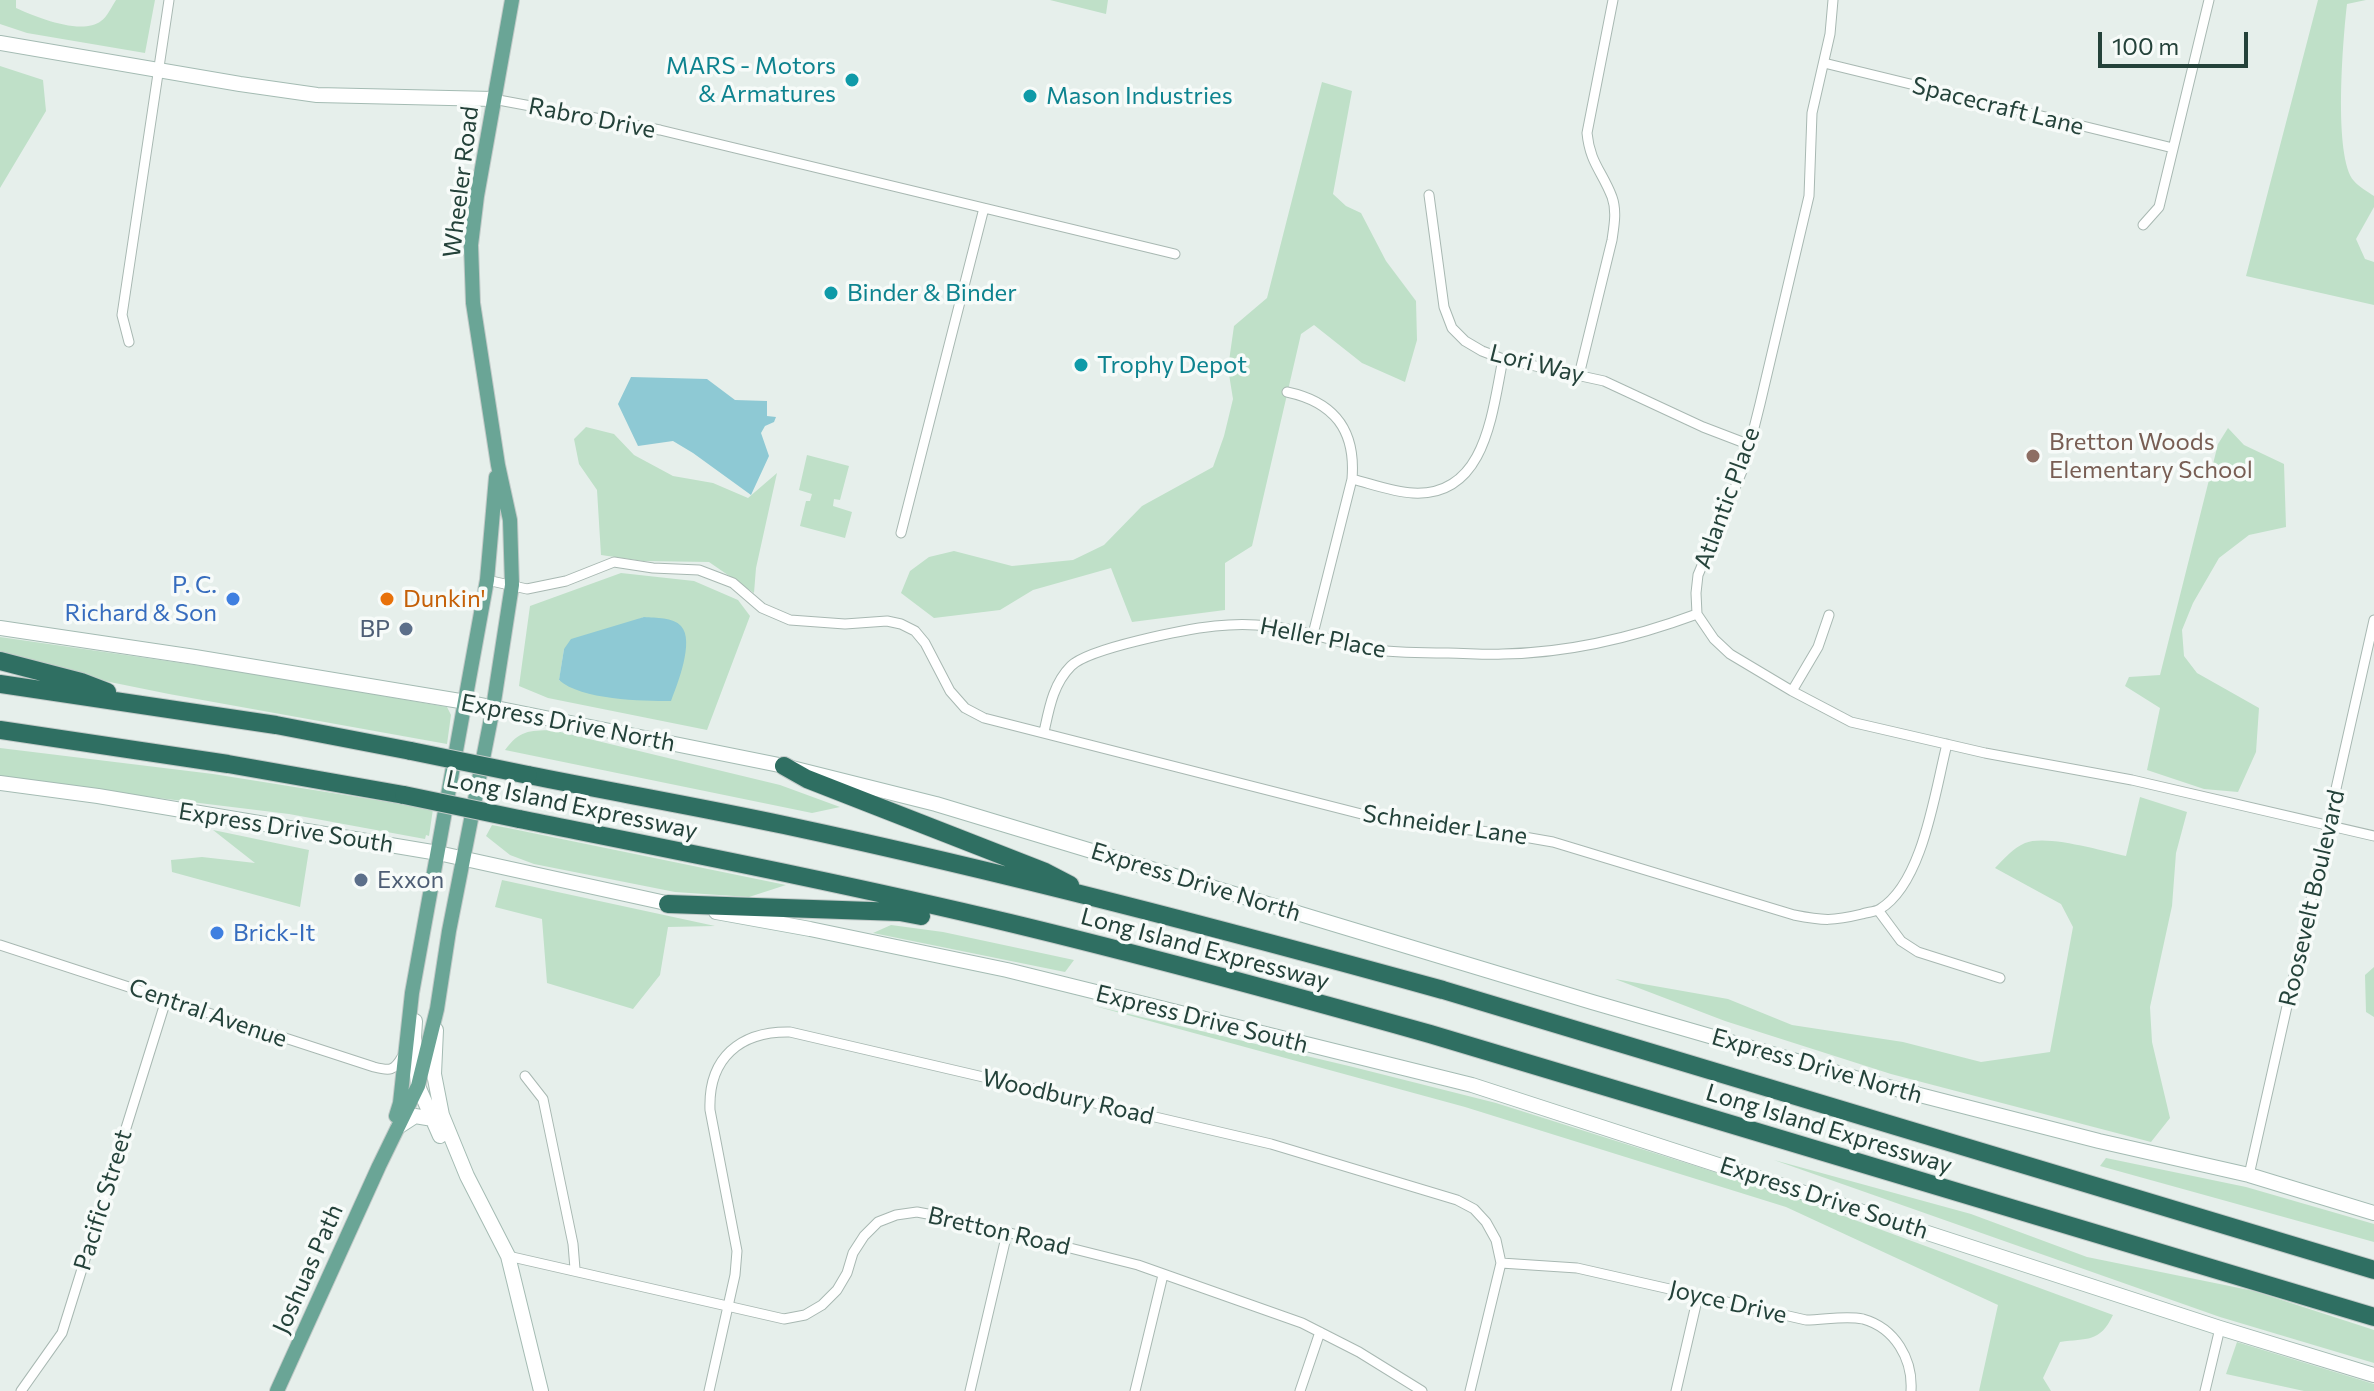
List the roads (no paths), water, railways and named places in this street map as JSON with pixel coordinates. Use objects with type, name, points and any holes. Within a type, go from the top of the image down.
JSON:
[{"type":"highway","points":[[0,661],[81,682],[136,703]]},
{"type":"highway","name":"Long Island Expressway","points":[[0,684],[276,725],[411,751],[784,825],[1093,898],[1443,990],[2374,1270]]},
{"type":"highway","name":"Long Island Expressway","points":[[0,730],[228,764],[404,795],[774,871],[1007,923],[1430,1034],[2374,1317]]},
{"type":"highway","points":[[784,766],[807,779],[1045,872],[1093,898]]},
{"type":"highway","points":[[668,904],[900,912],[963,922],[1007,923]]},
{"type":"main road","name":"Wheeler Road","points":[[512,0],[471,245],[473,303],[498,465],[510,520],[512,585],[493,708],[437,1009],[434,1074],[442,1115],[467,1176],[508,1256],[541,1391]]},
{"type":"main road","name":"Rabro Drive","points":[[0,43],[317,95],[493,99]]},
{"type":"main road","name":"Wheeler Road","points":[[467,1176],[442,1140],[418,1086],[414,1038],[425,925],[487,580],[498,465]]},
{"type":"main road","name":"Express Drive North","points":[[0,626],[466,702],[784,766],[936,804],[1592,1002],[1869,1082],[2099,1141],[2249,1175],[2374,1213]]},
{"type":"main road","name":"Express Drive South","points":[[0,783],[98,796],[438,853],[668,904],[810,929],[1007,970],[1472,1085],[2374,1375]]},
{"type":"main road","name":"Joshuas Path","points":[[379,1166],[400,1103],[412,993],[425,925]]},
{"type":"main road","name":"Joshuas Path","points":[[277,1391],[418,1086],[437,1009]]},
{"type":"main road","points":[[398,1127],[415,1116],[433,1119]]},
{"type":"street","points":[[129,342],[122,315],[169,0]]},
{"type":"street","points":[[1579,375],[1615,218],[1613,199],[1594,165],[1587,133],[1613,0]]},
{"type":"street","name":"Atlantic Place","points":[[1697,614],[1698,575],[1737,486],[1750,445],[1809,196],[1812,113],[1830,34],[1833,0]]},
{"type":"street","points":[[2143,225],[2159,207],[2209,0]]},
{"type":"street","name":"Spacecraft Lane","points":[[1824,63],[2173,148]]},
{"type":"street","name":"Rabro Drive","points":[[493,99],[660,130],[1175,254]]},
{"type":"street","name":"Lori Way","points":[[1429,195],[1444,307],[1452,328],[1465,341],[1503,359],[1579,375],[1625,389],[1703,427],[1750,445]]},
{"type":"street","points":[[901,533],[984,208]]},
{"type":"street","points":[[1352,479],[1414,493],[1436,490],[1456,482],[1473,465],[1484,445],[1503,359]]},
{"type":"street","points":[[1287,392],[1319,402],[1331,411],[1348,436],[1354,458],[1352,479],[1313,634]]},
{"type":"street","name":"Schneider Lane","points":[[487,580],[527,589],[566,581],[614,562],[699,570],[733,583],[762,608],[790,620],[825,623],[887,621],[915,631],[925,643],[950,691],[965,708],[984,718],[1389,821],[1553,842],[1794,915],[1823,921],[1878,910]]},
{"type":"street","points":[[1697,614],[1714,639],[1730,654],[1851,722],[2132,780],[2374,836]]},
{"type":"street","name":"Heller Place","points":[[1044,732],[1052,697],[1073,664],[1090,654],[1116,646],[1213,626],[1267,625],[1395,652],[1503,654],[1554,651],[1602,642],[1654,630],[1697,614]]},
{"type":"street","points":[[1792,691],[1818,647],[1829,615]]},
{"type":"street","name":"Roosevelt Boulevard","points":[[2249,1175],[2374,620]]},
{"type":"street","points":[[1947,744],[1917,860],[1907,882],[1878,910],[1901,941],[1918,952],[2000,978]]},
{"type":"street","name":"Central Avenue","points":[[0,945],[389,1071],[396,1068],[406,1051]]},
{"type":"street","name":"Pacific Street","points":[[21,1391],[62,1333],[166,1000]]},
{"type":"street","name":"Woodbury Road","points":[[709,1391],[735,1275],[737,1251],[709,1092],[715,1070],[727,1053],[747,1039],[768,1031],[790,1032],[1271,1144],[1457,1200],[1474,1209],[1486,1222],[1496,1240],[1501,1263]]},
{"type":"street","points":[[525,1076],[543,1099],[573,1244],[575,1269]]},
{"type":"street","name":"Bretton Road","points":[[508,1256],[575,1269],[764,1317],[784,1319],[805,1315],[822,1305],[837,1290],[847,1273],[853,1253],[878,1222],[917,1212],[1138,1265],[1302,1323],[1359,1352],[1422,1391]]},
{"type":"street","points":[[970,1391],[1007,1233]]},
{"type":"street","points":[[1470,1391],[1501,1263]]},
{"type":"street","name":"Joyce Drive","points":[[1501,1263],[1577,1268],[1806,1320],[1863,1319],[1880,1326],[1895,1339],[1912,1377],[1911,1391]]},
{"type":"street","points":[[1135,1391],[1163,1275]]},
{"type":"street","points":[[1676,1391],[1698,1296]]},
{"type":"street","points":[[2205,1391],[2220,1328]]},
{"type":"street","points":[[1300,1391],[1320,1332]]},
{"type":"water","points":[[631,377],[707,379],[735,400],[767,401],[767,416],[776,417],[761,433],[769,456],[751,495],[673,441],[638,446],[618,404]]},
{"type":"water","points":[[644,617],[674,621],[685,633],[684,663],[671,701],[596,695],[569,687],[559,680],[564,649],[571,639]]},
{"type":"place","name":"MARS - Motors & Armatures","points":[[852,80]]},
{"type":"place","name":"Mason Industries","points":[[1030,96]]},
{"type":"place","name":"Binder & Binder","points":[[831,293]]},
{"type":"place","name":"Trophy Depot","points":[[1081,365]]},
{"type":"place","name":"Bretton Woods Elementary School","points":[[2033,456]]},
{"type":"place","name":"P. C. Richard & Son","points":[[233,599]]},
{"type":"place","name":"Dunkin'","points":[[387,599]]},
{"type":"place","name":"BP","points":[[406,629]]},
{"type":"place","name":"Exxon","points":[[361,880]]},
{"type":"place","name":"Brick-It","points":[[217,933]]}]
